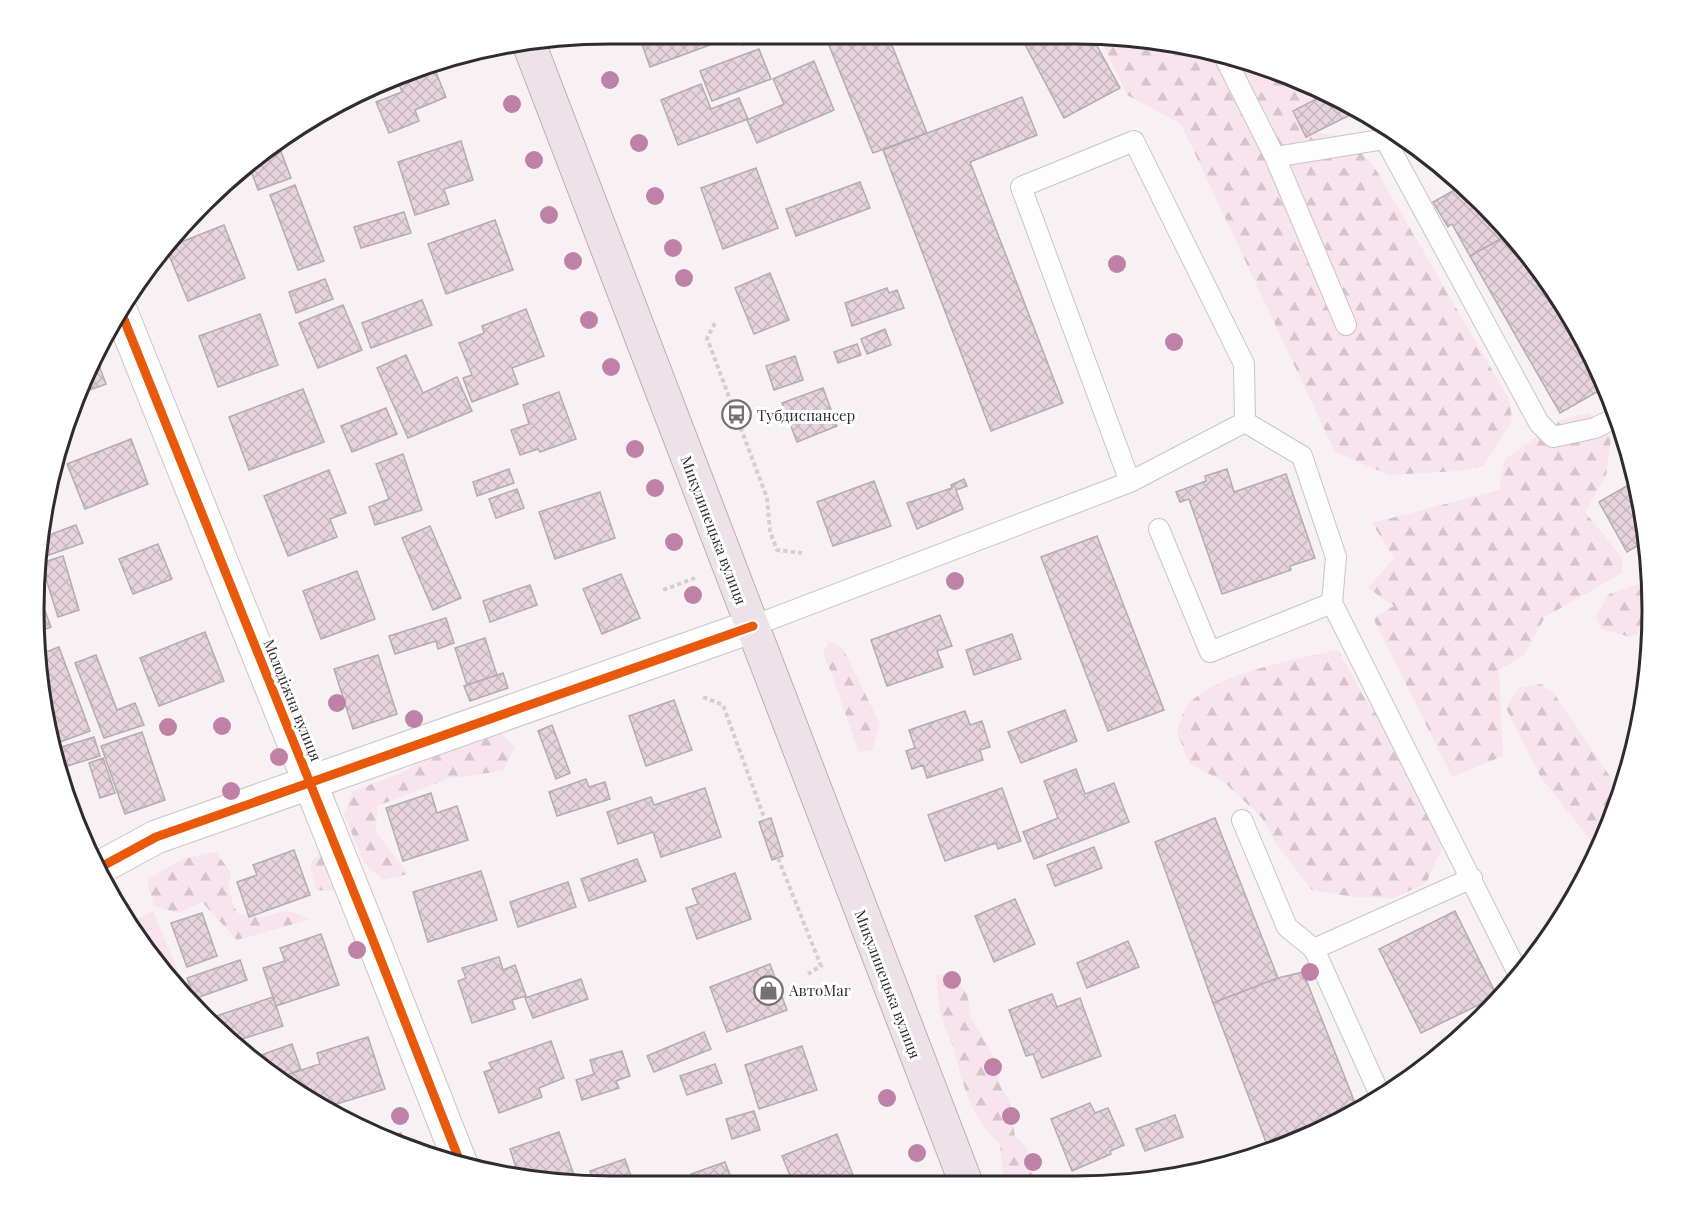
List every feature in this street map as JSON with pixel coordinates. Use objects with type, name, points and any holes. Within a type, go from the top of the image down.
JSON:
[{"type":"highway","name":"Микулинецька вулиця","points":[[531,49],[753,626],[796,750],[963,1176]]},
{"type":"street","name":"Молодіжна вулиця","points":[[124,319],[457,1155]]},
{"type":"street","points":[[104,865],[156,837],[753,626]]},
{"type":"lane","points":[[1228,65],[1275,157],[1346,326]]},
{"type":"lane","points":[[1275,157],[1385,139],[1539,423],[1553,437],[1595,428],[1609,421]]},
{"type":"lane","points":[[1130,483],[1020,187],[1134,141],[1244,364],[1245,422]]},
{"type":"lane","points":[[753,626],[1130,483],[1245,422]]},
{"type":"lane","points":[[1245,422],[1302,456],[1336,556],[1332,603],[1515,967]]},
{"type":"lane","points":[[1159,529],[1210,652],[1332,603]]},
{"type":"lane","points":[[1242,820],[1287,927],[1314,949],[1377,1089]]},
{"type":"lane","points":[[1314,949],[1472,878]]},
{"type":"path","points":[[715,323],[707,338],[767,498],[770,532],[777,549],[802,553]]},
{"type":"path","points":[[663,590],[694,578]]},
{"type":"path","points":[[703,697],[723,705],[765,820]]},
{"type":"path","points":[[778,858],[821,966],[808,974]]},
{"type":"green space","points":[[1103,45],[1150,48],[1187,54],[1258,74],[1316,97],[1309,115],[1317,133],[1348,138],[1375,168],[1510,401],[1512,421],[1483,466],[1460,471],[1389,475],[1335,452],[1181,124],[1127,95]]},
{"type":"green space","points":[[1589,413],[1611,438],[1606,476],[1585,512],[1622,558],[1622,573],[1545,617],[1524,655],[1499,670],[1503,756],[1452,777],[1373,618],[1394,606],[1368,588],[1394,558],[1372,523],[1499,490],[1505,459],[1560,420]]},
{"type":"green space","points":[[1641,583],[1641,632],[1630,637],[1601,629],[1596,616],[1609,594]]},
{"type":"green space","points":[[829,641],[843,649],[880,724],[872,750],[859,752],[823,653]]},
{"type":"green space","points":[[1338,650],[1366,700],[1389,730],[1401,763],[1423,802],[1442,848],[1426,883],[1393,898],[1352,897],[1312,890],[1278,846],[1261,817],[1223,781],[1190,764],[1177,732],[1190,702],[1221,682],[1261,668]]},
{"type":"green space","points":[[1541,684],[1553,692],[1611,778],[1613,787],[1592,842],[1540,776],[1506,708],[1519,688]]},
{"type":"green space","points":[[500,732],[515,747],[503,771],[450,778],[377,806],[376,832],[408,874],[383,880],[364,863],[344,815],[353,791],[404,772],[425,757]]},
{"type":"green space","points":[[327,845],[346,892],[316,890],[310,864]]},
{"type":"green space","points":[[216,852],[231,873],[228,890],[237,913],[262,918],[287,910],[311,919],[237,940],[202,902],[179,913],[154,906],[147,881],[179,861],[196,855]]},
{"type":"green space","points":[[153,911],[179,974],[177,975],[135,919]]},
{"type":"green space","points":[[950,973],[967,993],[971,1017],[993,1054],[1001,1088],[1009,1099],[1015,1136],[1025,1146],[1032,1163],[1033,1176],[1003,1176],[1000,1144],[989,1133],[968,1098],[943,1021],[936,976]]},
{"type":"building","points":[[642,44],[713,44],[650,67]]},
{"type":"building","points":[[828,44],[891,44],[927,133],[873,153]]},
{"type":"building","points":[[1025,44],[1096,45],[1120,88],[1064,118]]},
{"type":"building","points":[[759,49],[771,79],[712,101],[700,71]]},
{"type":"building","points":[[814,61],[834,110],[757,143],[747,120],[784,104],[773,79]]},
{"type":"building","points":[[436,72],[446,97],[415,110],[419,121],[389,133],[376,102],[402,92],[399,85]]},
{"type":"building","points":[[701,84],[711,109],[739,98],[748,119],[678,145],[661,100]]},
{"type":"building","points":[[1022,97],[1037,135],[970,162],[1063,403],[991,431],[883,150]]},
{"type":"building","points":[[1318,98],[1351,115],[1306,137],[1293,111]]},
{"type":"building","points":[[461,141],[473,180],[444,189],[449,204],[415,215],[398,162]]},
{"type":"building","points":[[280,150],[291,178],[258,190],[251,172]]},
{"type":"building","points":[[756,168],[778,228],[723,249],[701,188]]},
{"type":"building","points":[[860,182],[870,208],[796,236],[786,209]]},
{"type":"building","points":[[295,185],[324,261],[298,270],[270,195]]},
{"type":"building","points":[[1456,189],[1503,238],[1470,256],[1452,224],[1448,227],[1433,202]]},
{"type":"building","points":[[404,212],[411,233],[361,248],[354,227]]},
{"type":"building","points":[[495,220],[513,270],[446,294],[428,244]]},
{"type":"building","points":[[224,225],[245,278],[188,301],[169,255],[178,243]]},
{"type":"building","points":[[1503,238],[1547,295],[1567,327],[1598,391],[1560,413],[1470,256]]},
{"type":"building","points":[[770,273],[789,320],[754,334],[735,288]]},
{"type":"building","points":[[325,279],[333,299],[296,313],[289,292]]},
{"type":"building","points":[[887,288],[889,293],[897,290],[904,308],[852,326],[845,303]]},
{"type":"building","points":[[422,300],[432,325],[371,348],[362,323]]},
{"type":"building","points":[[343,305],[362,350],[318,368],[299,323]]},
{"type":"building","points":[[526,309],[544,356],[512,368],[518,384],[472,402],[463,378],[472,375],[459,343],[484,333],[482,326]]},
{"type":"building","points":[[260,314],[278,365],[218,387],[199,336]]},
{"type":"building","points":[[885,329],[891,345],[867,354],[861,339]]},
{"type":"building","points":[[857,344],[861,355],[838,363],[834,352]]},
{"type":"building","points":[[406,355],[423,393],[457,377],[472,411],[408,438],[377,368]]},
{"type":"building","points":[[795,356],[803,380],[774,390],[766,366]]},
{"type":"building","points":[[99,366],[106,384],[88,390]]},
{"type":"building","points":[[823,388],[837,426],[797,442],[782,403]]},
{"type":"building","points":[[303,389],[324,442],[249,470],[229,417]]},
{"type":"building","points":[[559,392],[576,439],[540,452],[538,449],[520,455],[511,430],[529,424],[523,405]]},
{"type":"building","points":[[386,408],[397,434],[352,452],[341,426]]},
{"type":"building","points":[[131,439],[148,484],[85,509],[67,464]]},
{"type":"building","points":[[403,454],[422,510],[375,525],[369,507],[389,499],[376,464]]},
{"type":"building","points":[[509,469],[514,483],[477,496],[473,482]]},
{"type":"building","points":[[1227,469],[1234,492],[1286,474],[1315,558],[1290,566],[1291,570],[1222,594],[1189,499],[1180,502],[1176,492],[1206,481],[1205,476]]},
{"type":"building","points":[[329,470],[346,513],[330,519],[337,537],[288,556],[264,496]]},
{"type":"building","points":[[964,479],[967,486],[956,490],[963,509],[917,529],[907,503],[952,488],[951,485]]},
{"type":"building","points":[[874,481],[891,526],[833,546],[817,502]]},
{"type":"building","points":[[1628,485],[1639,545],[1627,552],[1599,502]]},
{"type":"building","points":[[517,489],[524,508],[496,518],[489,499]]},
{"type":"building","points":[[600,492],[615,538],[555,559],[539,512]]},
{"type":"building","points":[[76,525],[83,543],[46,556],[48,535]]},
{"type":"building","points":[[430,526],[461,598],[433,610],[402,538]]},
{"type":"building","points":[[1097,536],[1164,710],[1108,731],[1041,557]]},
{"type":"building","points":[[158,544],[172,579],[133,594],[119,559]]},
{"type":"building","points":[[63,556],[79,610],[58,617],[45,575],[46,561]]},
{"type":"building","points":[[357,571],[375,619],[321,639],[303,591]]},
{"type":"building","points":[[621,574],[640,618],[602,634],[583,589]]},
{"type":"building","points":[[530,585],[537,605],[490,622],[483,601]]},
{"type":"building","points":[[44,608],[51,627],[45,629]]},
{"type":"building","points":[[940,615],[952,646],[937,651],[943,667],[887,686],[871,640]]},
{"type":"building","points":[[446,618],[454,643],[438,649],[436,641],[395,654],[389,636]]},
{"type":"building","points":[[205,632],[224,681],[159,706],[140,658]]},
{"type":"building","points":[[1012,634],[1021,659],[974,675],[966,650]]},
{"type":"building","points":[[485,638],[497,675],[467,685],[455,648]]},
{"type":"building","points":[[59,647],[90,731],[60,742],[54,721],[45,652]]},
{"type":"building","points":[[96,655],[117,710],[135,703],[144,725],[104,738],[75,663]]},
{"type":"building","points":[[378,655],[397,714],[353,729],[334,669]]},
{"type":"building","points":[[503,673],[508,688],[470,701],[464,686]]},
{"type":"building","points":[[674,700],[692,750],[646,766],[629,716]]},
{"type":"building","points":[[1065,710],[1077,741],[1021,763],[1008,732]]},
{"type":"building","points":[[965,711],[970,725],[982,721],[990,747],[980,750],[983,760],[927,778],[923,765],[912,769],[906,751],[915,748],[909,730]]},
{"type":"building","points":[[552,725],[570,773],[556,779],[538,731]]},
{"type":"building","points":[[142,732],[165,800],[125,814],[101,746]]},
{"type":"building","points":[[94,737],[100,756],[66,766],[61,747]]},
{"type":"building","points":[[103,758],[115,793],[100,798],[89,763]]},
{"type":"building","points":[[1076,769],[1085,794],[1114,783],[1129,822],[1034,859],[1023,832],[1058,818],[1044,781]]},
{"type":"building","points":[[586,779],[589,787],[605,782],[610,799],[557,816],[549,792]]},
{"type":"building","points":[[705,788],[721,837],[661,857],[653,832],[618,844],[607,812],[651,797],[654,805]]},
{"type":"building","points":[[1002,788],[1021,841],[998,849],[996,843],[945,861],[928,815]]},
{"type":"building","points":[[431,793],[437,813],[457,806],[468,840],[403,861],[386,808]]},
{"type":"building","points":[[771,818],[783,856],[772,860],[759,822]]},
{"type":"building","points":[[1215,818],[1278,978],[1213,1003],[1155,842]]},
{"type":"building","points":[[1094,847],[1102,868],[1055,886],[1047,865]]},
{"type":"building","points":[[294,850],[310,895],[249,917],[237,882],[257,875],[253,865]]},
{"type":"building","points":[[637,859],[646,881],[589,901],[581,879]]},
{"type":"building","points":[[481,871],[497,920],[428,942],[413,892]]},
{"type":"building","points":[[735,873],[751,919],[697,939],[686,908],[698,904],[692,889]]},
{"type":"building","points":[[568,882],[576,907],[518,927],[510,902]]},
{"type":"building","points":[[1015,899],[1035,944],[994,962],[975,916]]},
{"type":"building","points":[[1455,911],[1495,992],[1486,1001],[1421,1033],[1379,949]]},
{"type":"building","points":[[202,913],[217,956],[187,967],[171,923]]},
{"type":"building","points":[[321,934],[339,985],[276,1006],[263,968],[285,961],[280,948]]},
{"type":"building","points":[[1128,941],[1139,967],[1087,988],[1077,963]]},
{"type":"building","points":[[499,957],[503,970],[515,965],[526,996],[512,1000],[515,1009],[472,1023],[458,981],[466,978],[462,968]]},
{"type":"building","points":[[240,960],[247,980],[197,998],[192,992],[187,978]]},
{"type":"building","points":[[770,964],[787,1010],[727,1032],[710,987]]},
{"type":"building","points":[[1303,972],[1355,1103],[1327,1118],[1266,1143],[1213,1003],[1278,978]]},
{"type":"building","points":[[581,979],[588,999],[533,1018],[525,998]]},
{"type":"building","points":[[1052,994],[1057,1007],[1080,998],[1101,1056],[1042,1078],[1033,1054],[1026,1056],[1009,1010]]},
{"type":"building","points":[[273,997],[283,1026],[241,1040],[216,1016]]},
{"type":"building","points":[[704,1032],[711,1049],[654,1072],[647,1056]]},
{"type":"building","points":[[368,1037],[385,1089],[334,1105],[295,1081],[289,1074],[320,1064],[317,1053]]},
{"type":"building","points":[[551,1041],[564,1078],[539,1088],[542,1097],[499,1113],[484,1072],[492,1069],[489,1063]]},
{"type":"building","points":[[292,1044],[301,1070],[289,1074],[290,1077],[260,1055]]},
{"type":"building","points":[[802,1046],[817,1090],[759,1109],[745,1065]]},
{"type":"building","points":[[622,1051],[630,1076],[616,1081],[619,1088],[582,1100],[576,1080],[594,1074],[590,1060]]},
{"type":"building","points":[[715,1064],[722,1083],[687,1095],[680,1076]]},
{"type":"building","points":[[1090,1103],[1095,1113],[1108,1108],[1124,1145],[1110,1151],[1111,1154],[1072,1171],[1051,1119]]},
{"type":"building","points":[[754,1111],[760,1130],[732,1139],[726,1119]]},
{"type":"building","points":[[1175,1115],[1183,1137],[1145,1151],[1136,1129]]},
{"type":"building","points":[[559,1132],[574,1175],[516,1169],[510,1149]]},
{"type":"building","points":[[837,1134],[853,1175],[790,1176],[782,1156]]},
{"type":"building","points":[[625,1159],[631,1176],[592,1176],[590,1171]]},
{"type":"building","points":[[725,1162],[730,1176],[692,1176],[691,1174]]},
{"type":"cycle path","points":[[124,319],[457,1155]]},
{"type":"cycle path","points":[[104,865],[156,837],[753,626]]},
{"type":"place","name":"Тубдиспансер","points":[[736,415]]},
{"type":"place","name":"АвтоМаг","points":[[768,990]]}]
